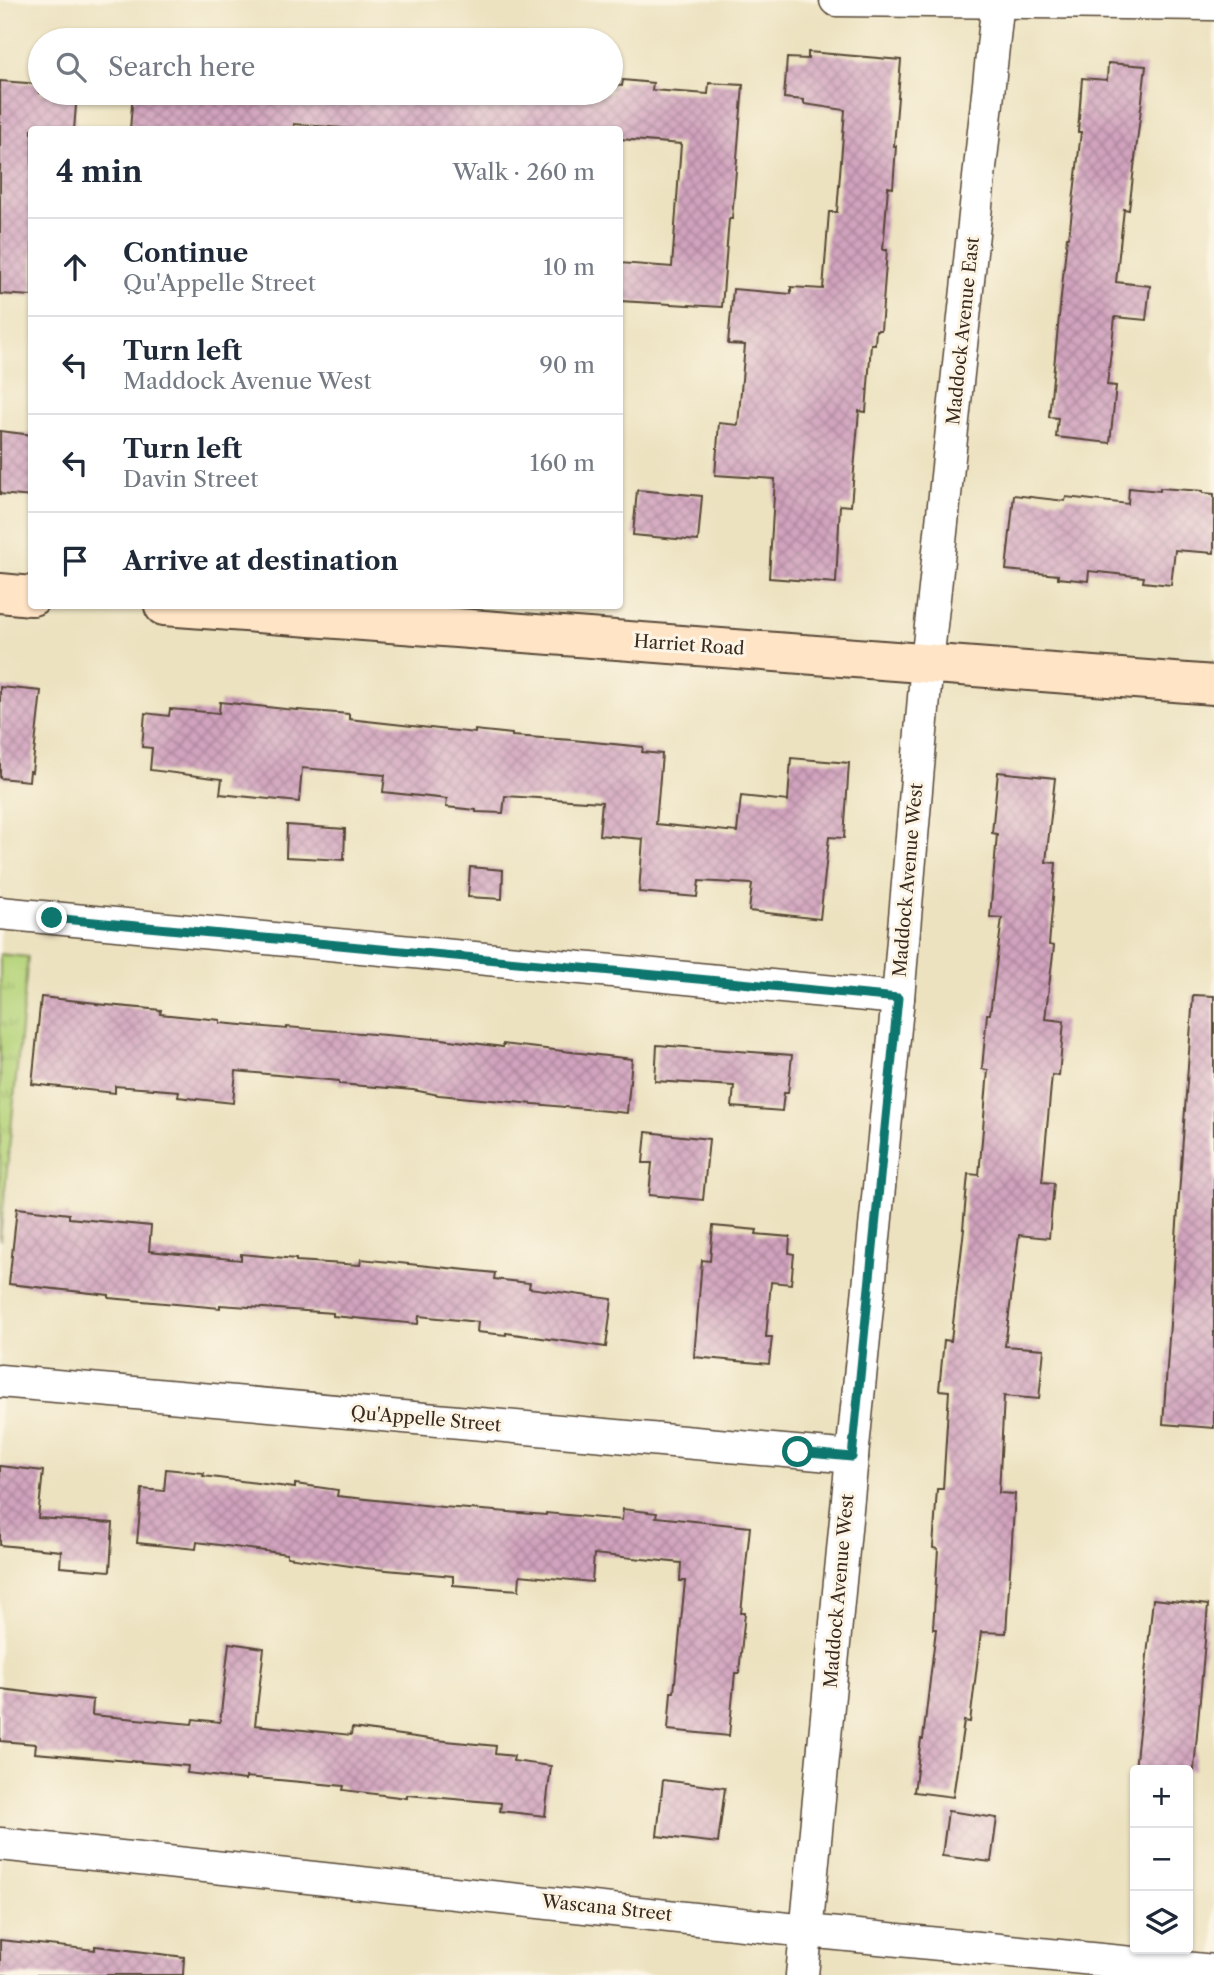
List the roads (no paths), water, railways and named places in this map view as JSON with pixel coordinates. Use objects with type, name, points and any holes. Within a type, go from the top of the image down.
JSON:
[{"type":"main road","points":[[0,593],[28,596]]},
{"type":"main road","name":"Harriet Road","points":[[204,609],[1214,685]]},
{"type":"street","points":[[836,0],[1214,4]]},
{"type":"street","name":"Maddock Avenue East","points":[[927,663],[998,1]]},
{"type":"street","name":"Maddock Avenue West","points":[[802,1975],[898,998],[927,663]]},
{"type":"street","points":[[0,913],[898,998]]},
{"type":"street","name":"Qu'Appelle Street","points":[[0,1381],[852,1457]]},
{"type":"street","name":"Wascana Street","points":[[0,1844],[807,1931],[1214,1971]]}]
